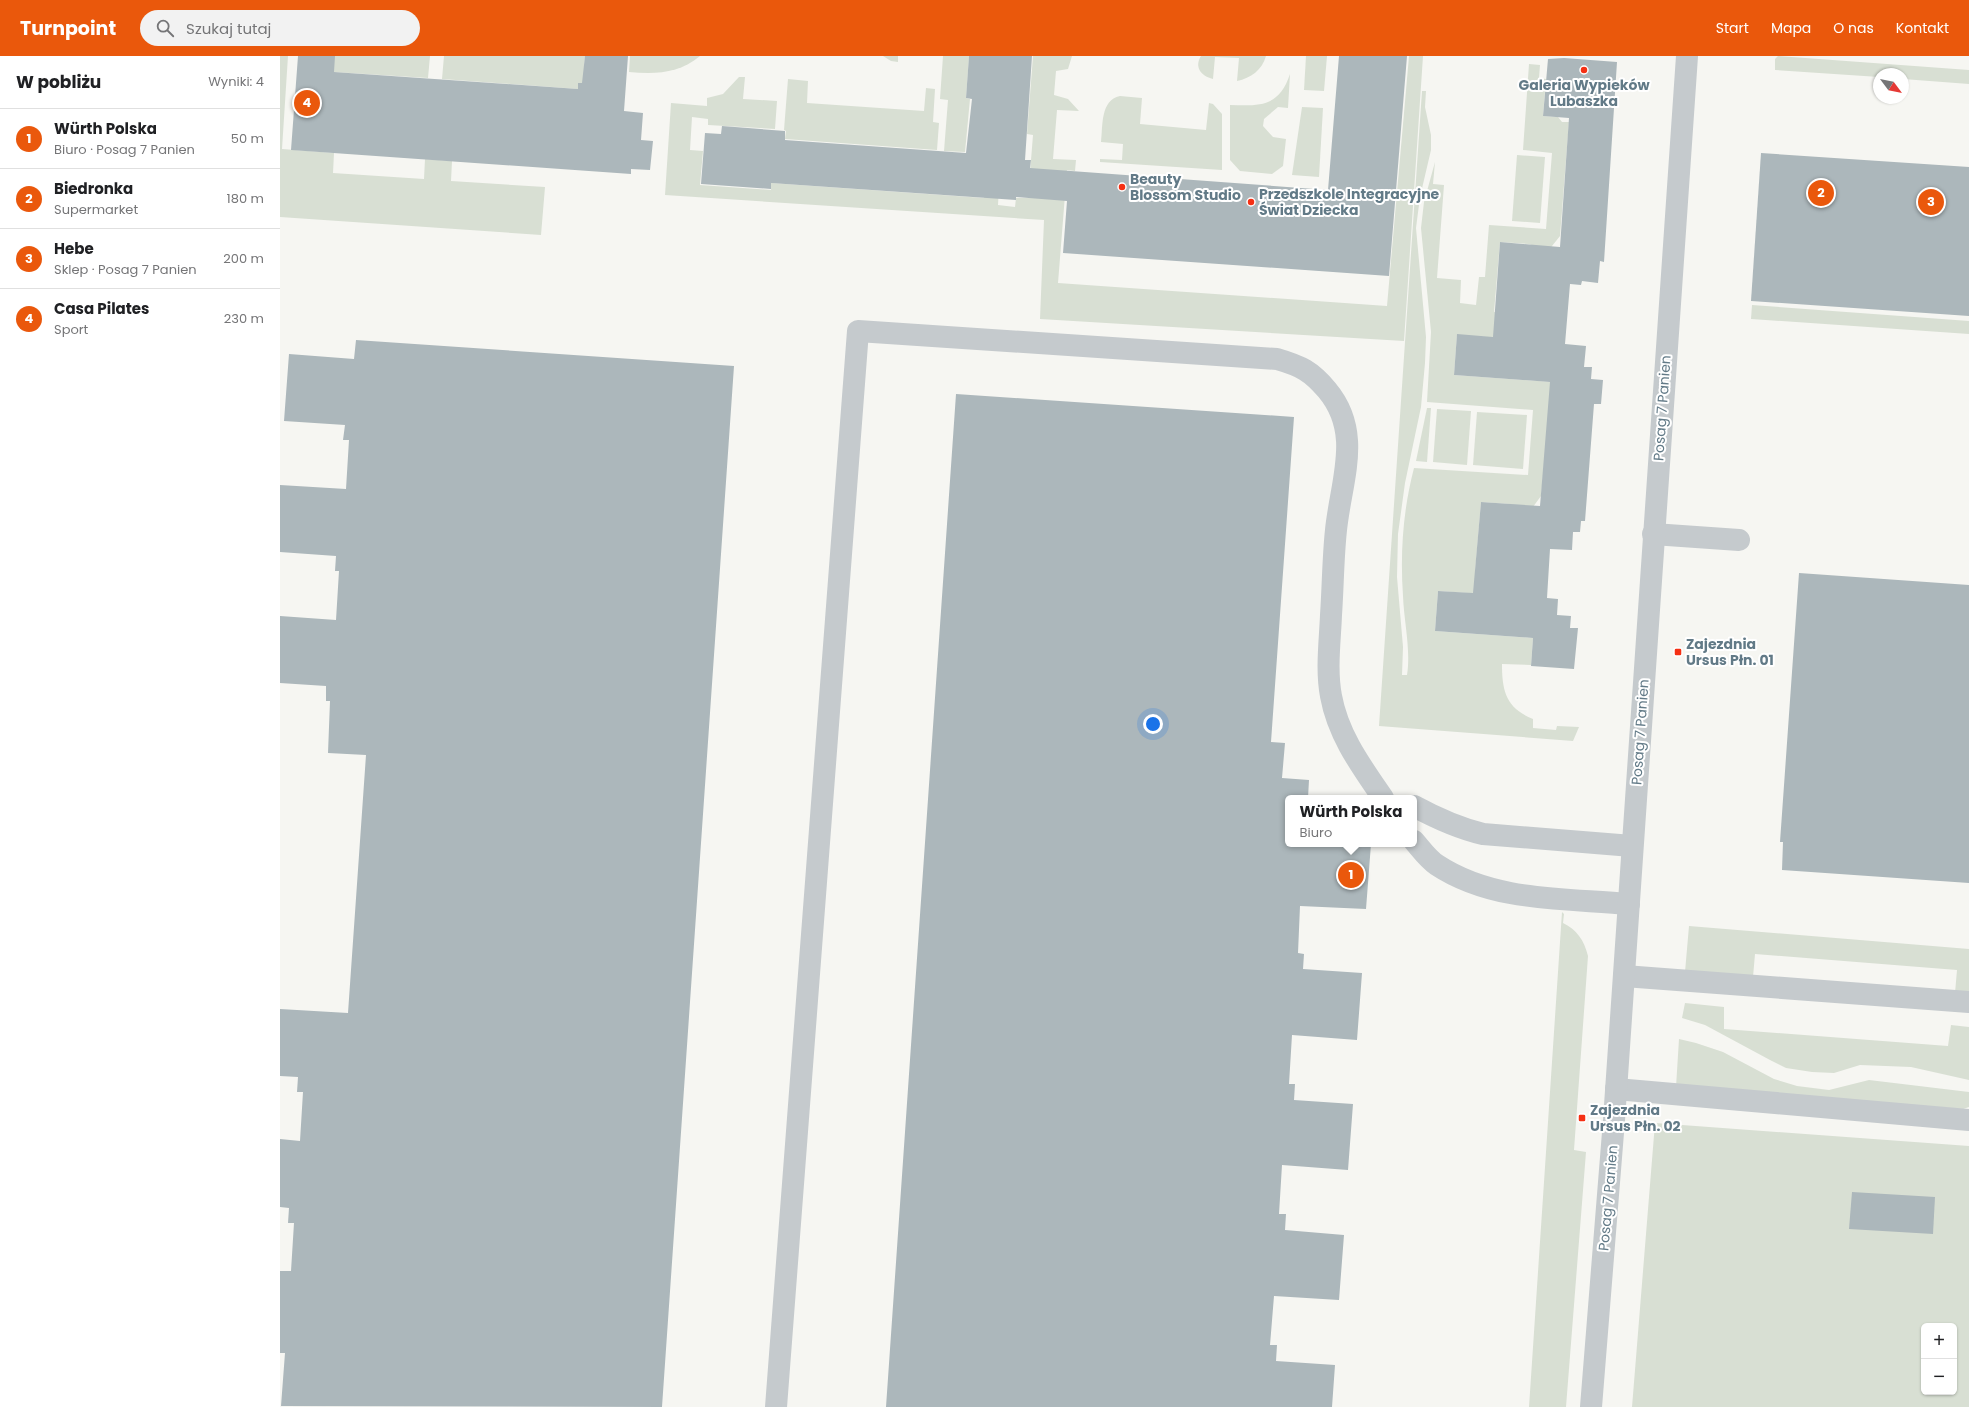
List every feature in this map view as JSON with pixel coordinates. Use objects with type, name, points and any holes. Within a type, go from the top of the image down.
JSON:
[{"type":"street","name":"Posag 7 Panien","points":[[1591,1407],[1616,1089],[1687,56]]},
{"type":"street","points":[[776,1407],[858,331],[1277,359],[1296,364],[1315,376],[1337,404],[1344,417],[1348,436],[1346,465],[1336,530],[1329,671],[1331,696],[1337,720],[1359,763],[1381,795]]},
{"type":"street","points":[[1653,534],[1739,540]]},
{"type":"street","points":[[1359,763],[1399,795]]},
{"type":"street","points":[[1417,808],[1439,820],[1483,834],[1632,846]]},
{"type":"street","points":[[1417,844],[1437,865],[1486,888],[1507,894],[1629,904]]},
{"type":"street","points":[[1624,976],[1969,1002]]},
{"type":"street","points":[[1616,1089],[1969,1120]]},
{"type":"shaded area","points":[[280,56],[288,56],[282,149],[334,153],[333,173],[424,179],[425,159],[452,161],[451,181],[545,187],[541,235],[280,217]]},
{"type":"shaded area","points":[[333,56],[430,56],[428,78],[334,72]]},
{"type":"shaded area","points":[[444,56],[585,56],[584,69],[587,70],[586,83],[578,83],[578,89],[442,79]]},
{"type":"shaded area","points":[[630,56],[700,56],[692,62],[675,70],[648,73],[629,72]]},
{"type":"shaded area","points":[[883,56],[898,56],[898,62],[891,61]]},
{"type":"shaded area","points":[[943,56],[969,56],[966,98],[970,99],[965,152],[944,151],[948,100],[940,99]]},
{"type":"shaded area","points":[[1033,56],[1072,56],[1068,69],[1056,71],[1054,95],[1068,99],[1079,111],[1057,110],[1053,159],[1076,160],[1075,171],[1067,170],[1058,283],[1387,306],[1409,56],[1423,56],[1404,341],[1040,319],[1044,220],[665,195],[671,103],[707,106],[707,98],[723,94],[739,77],[745,77],[743,99],[777,101],[775,129],[708,125],[708,119],[692,117],[690,150],[703,151],[700,185],[771,190],[771,183],[984,198],[985,187],[999,188],[998,205],[1015,207],[1016,198],[1028,198],[1033,135],[1027,134]]},
{"type":"shaded area","points":[[1201,56],[1266,56],[1262,65],[1255,73],[1247,78],[1237,81],[1239,58],[1215,57],[1213,79],[1205,76],[1200,70],[1198,64]]},
{"type":"shaded area","points":[[1306,56],[1327,56],[1324,91],[1304,90]]},
{"type":"shaded area","points":[[1778,56],[1969,70],[1969,84],[1909,79],[1909,68],[1873,68],[1873,77],[1775,70],[1775,59]]},
{"type":"shaded area","points":[[1529,64],[1540,65],[1539,78],[1546,79],[1543,116],[1558,117],[1562,122],[1569,122],[1560,236],[1548,251],[1529,244],[1500,242],[1494,312],[1503,313],[1501,338],[1457,335],[1454,375],[1552,382],[1541,496],[1530,511],[1510,504],[1481,502],[1475,572],[1483,594],[1438,591],[1435,631],[1533,638],[1531,665],[1502,664],[1503,682],[1507,698],[1517,710],[1533,719],[1533,728],[1556,730],[1557,726],[1579,727],[1573,741],[1379,726],[1422,91],[1426,91],[1425,107],[1431,135],[1431,150],[1420,197],[1416,228],[1426,337],[1421,407],[1405,483],[1398,534],[1397,577],[1403,647],[1402,675],[1407,675],[1408,646],[1403,596],[1402,548],[1407,500],[1414,468],[1528,475],[1533,410],[1427,402],[1431,332],[1421,228],[1424,202],[1435,162],[1433,184],[1444,185],[1437,278],[1461,280],[1460,303],[1476,305],[1479,277],[1485,277],[1489,225],[1546,229],[1552,153],[1523,150]]},
{"type":"shaded area","points":[[1290,74],[1288,108],[1278,107],[1264,119],[1263,126],[1273,137],[1286,139],[1283,166],[1272,174],[1240,171],[1230,160],[1230,105],[1259,104],[1274,99],[1280,93]]},
{"type":"shaded area","points":[[788,79],[808,81],[807,103],[924,111],[926,88],[935,89],[933,122],[939,123],[937,150],[785,139],[786,131],[784,130]]},
{"type":"shaded area","points":[[1120,96],[1142,98],[1140,124],[1206,130],[1209,103],[1213,104],[1222,114],[1222,170],[1100,162],[1100,159],[1122,160],[1123,144],[1101,142],[1106,108],[1109,103]]},
{"type":"shaded area","points":[[1302,107],[1323,108],[1319,177],[1292,175]]},
{"type":"shaded area","points":[[1517,155],[1545,157],[1540,223],[1512,221]]},
{"type":"shaded area","points":[[1752,305],[1969,321],[1969,334],[1751,319]]},
{"type":"shaded area","points":[[1427,408],[1431,408],[1427,462],[1416,461]]},
{"type":"shaded area","points":[[1437,409],[1471,411],[1467,465],[1433,462]]},
{"type":"shaded area","points":[[1477,412],[1527,415],[1523,469],[1473,465]]},
{"type":"shaded area","points":[[1562,912],[1564,914],[1563,923],[1576,932],[1584,945],[1588,956],[1574,1150],[1586,1152],[1566,1407],[1529,1407]]},
{"type":"shaded area","points":[[1689,926],[1969,949],[1969,994],[1955,993],[1957,970],[1755,954],[1753,977],[1685,972]]},
{"type":"shaded area","points":[[1685,1003],[1724,1007],[1724,1029],[1948,1046],[1951,1025],[1969,1027],[1969,1080],[1911,1067],[1860,1065],[1834,1073],[1812,1072],[1786,1068],[1705,1025],[1682,1018]]},
{"type":"shaded area","points":[[1679,1039],[1723,1052],[1774,1079],[1797,1086],[1829,1090],[1869,1080],[1969,1092],[1969,1107],[1963,1109],[1676,1087]]},
{"type":"shaded area","points":[[1655,1123],[1969,1146],[1969,1407],[1632,1407]]},
{"type":"building","points":[[298,56],[335,56],[334,72],[578,89],[578,83],[582,83],[585,56],[628,56],[624,111],[643,113],[641,140],[653,141],[650,170],[631,169],[631,174],[291,150]]},
{"type":"building","points":[[969,56],[1032,56],[1025,160],[1031,160],[1030,168],[1328,190],[1339,56],[1407,56],[1389,276],[1063,253],[1067,201],[1016,197],[1016,200],[771,183],[771,189],[701,184],[705,133],[721,134],[722,126],[785,131],[785,140],[966,153],[972,99],[966,98]]},
{"type":"building","points":[[1564,58],[1617,62],[1604,262],[1600,261],[1598,283],[1582,281],[1581,285],[1570,284],[1565,344],[1586,346],[1584,367],[1592,367],[1591,379],[1603,380],[1601,404],[1594,404],[1585,521],[1581,521],[1580,532],[1573,532],[1572,550],[1550,549],[1547,598],[1558,599],[1557,615],[1571,616],[1570,628],[1578,628],[1574,669],[1531,666],[1533,638],[1435,631],[1438,591],[1473,593],[1481,502],[1540,506],[1550,382],[1454,375],[1457,334],[1493,337],[1500,242],[1560,247],[1569,118],[1543,116],[1548,59]]},
{"type":"building","points":[[1761,153],[1969,167],[1969,316],[1751,301]]},
{"type":"building","points":[[356,340],[734,366],[662,1407],[281,1406],[285,1353],[280,1353],[280,1271],[291,1271],[294,1223],[288,1223],[289,1208],[280,1207],[280,1139],[300,1141],[303,1092],[297,1092],[298,1077],[280,1076],[280,1009],[348,1013],[366,755],[328,753],[330,701],[326,701],[326,686],[280,683],[280,616],[336,620],[339,571],[335,571],[336,556],[280,552],[280,485],[346,489],[349,440],[343,440],[345,425],[284,421],[289,354],[354,359]]},
{"type":"building","points":[[956,394],[1294,417],[1271,742],[1285,743],[1282,778],[1309,780],[1308,795],[1285,795],[1285,847],[1371,847],[1366,909],[1300,906],[1298,953],[1304,954],[1303,969],[1362,973],[1357,1040],[1292,1035],[1289,1084],[1295,1084],[1294,1100],[1353,1104],[1348,1170],[1282,1165],[1279,1214],[1286,1214],[1285,1230],[1344,1235],[1339,1300],[1274,1296],[1270,1345],[1277,1345],[1276,1361],[1335,1365],[1332,1407],[886,1407]]},
{"type":"building","points":[[1799,573],[1969,585],[1969,883],[1782,870],[1783,842],[1780,842]]},
{"type":"building","points":[[1852,1192],[1935,1197],[1933,1234],[1849,1229]]},
{"type":"place","name":"Galeria Wypieków Lubaszka","points":[[1584,70]]},
{"type":"place","name":"Casa Pilates","points":[[307,103]]},
{"type":"place","name":"Beauty Blossom Studio","points":[[1122,187]]},
{"type":"place","name":"Biedronka","points":[[1821,193]]},
{"type":"place","name":"Przedszkole Integracyjne Świat Dziecka","points":[[1251,202]]},
{"type":"place","name":"Hebe","points":[[1931,202]]},
{"type":"place","name":"Zajezdnia Ursus Płn. 01","points":[[1678,652]]},
{"type":"place","name":"Würth Polska","points":[[1351,875]]},
{"type":"place","name":"Zajezdnia Ursus Płn. 02","points":[[1582,1118]]}]
